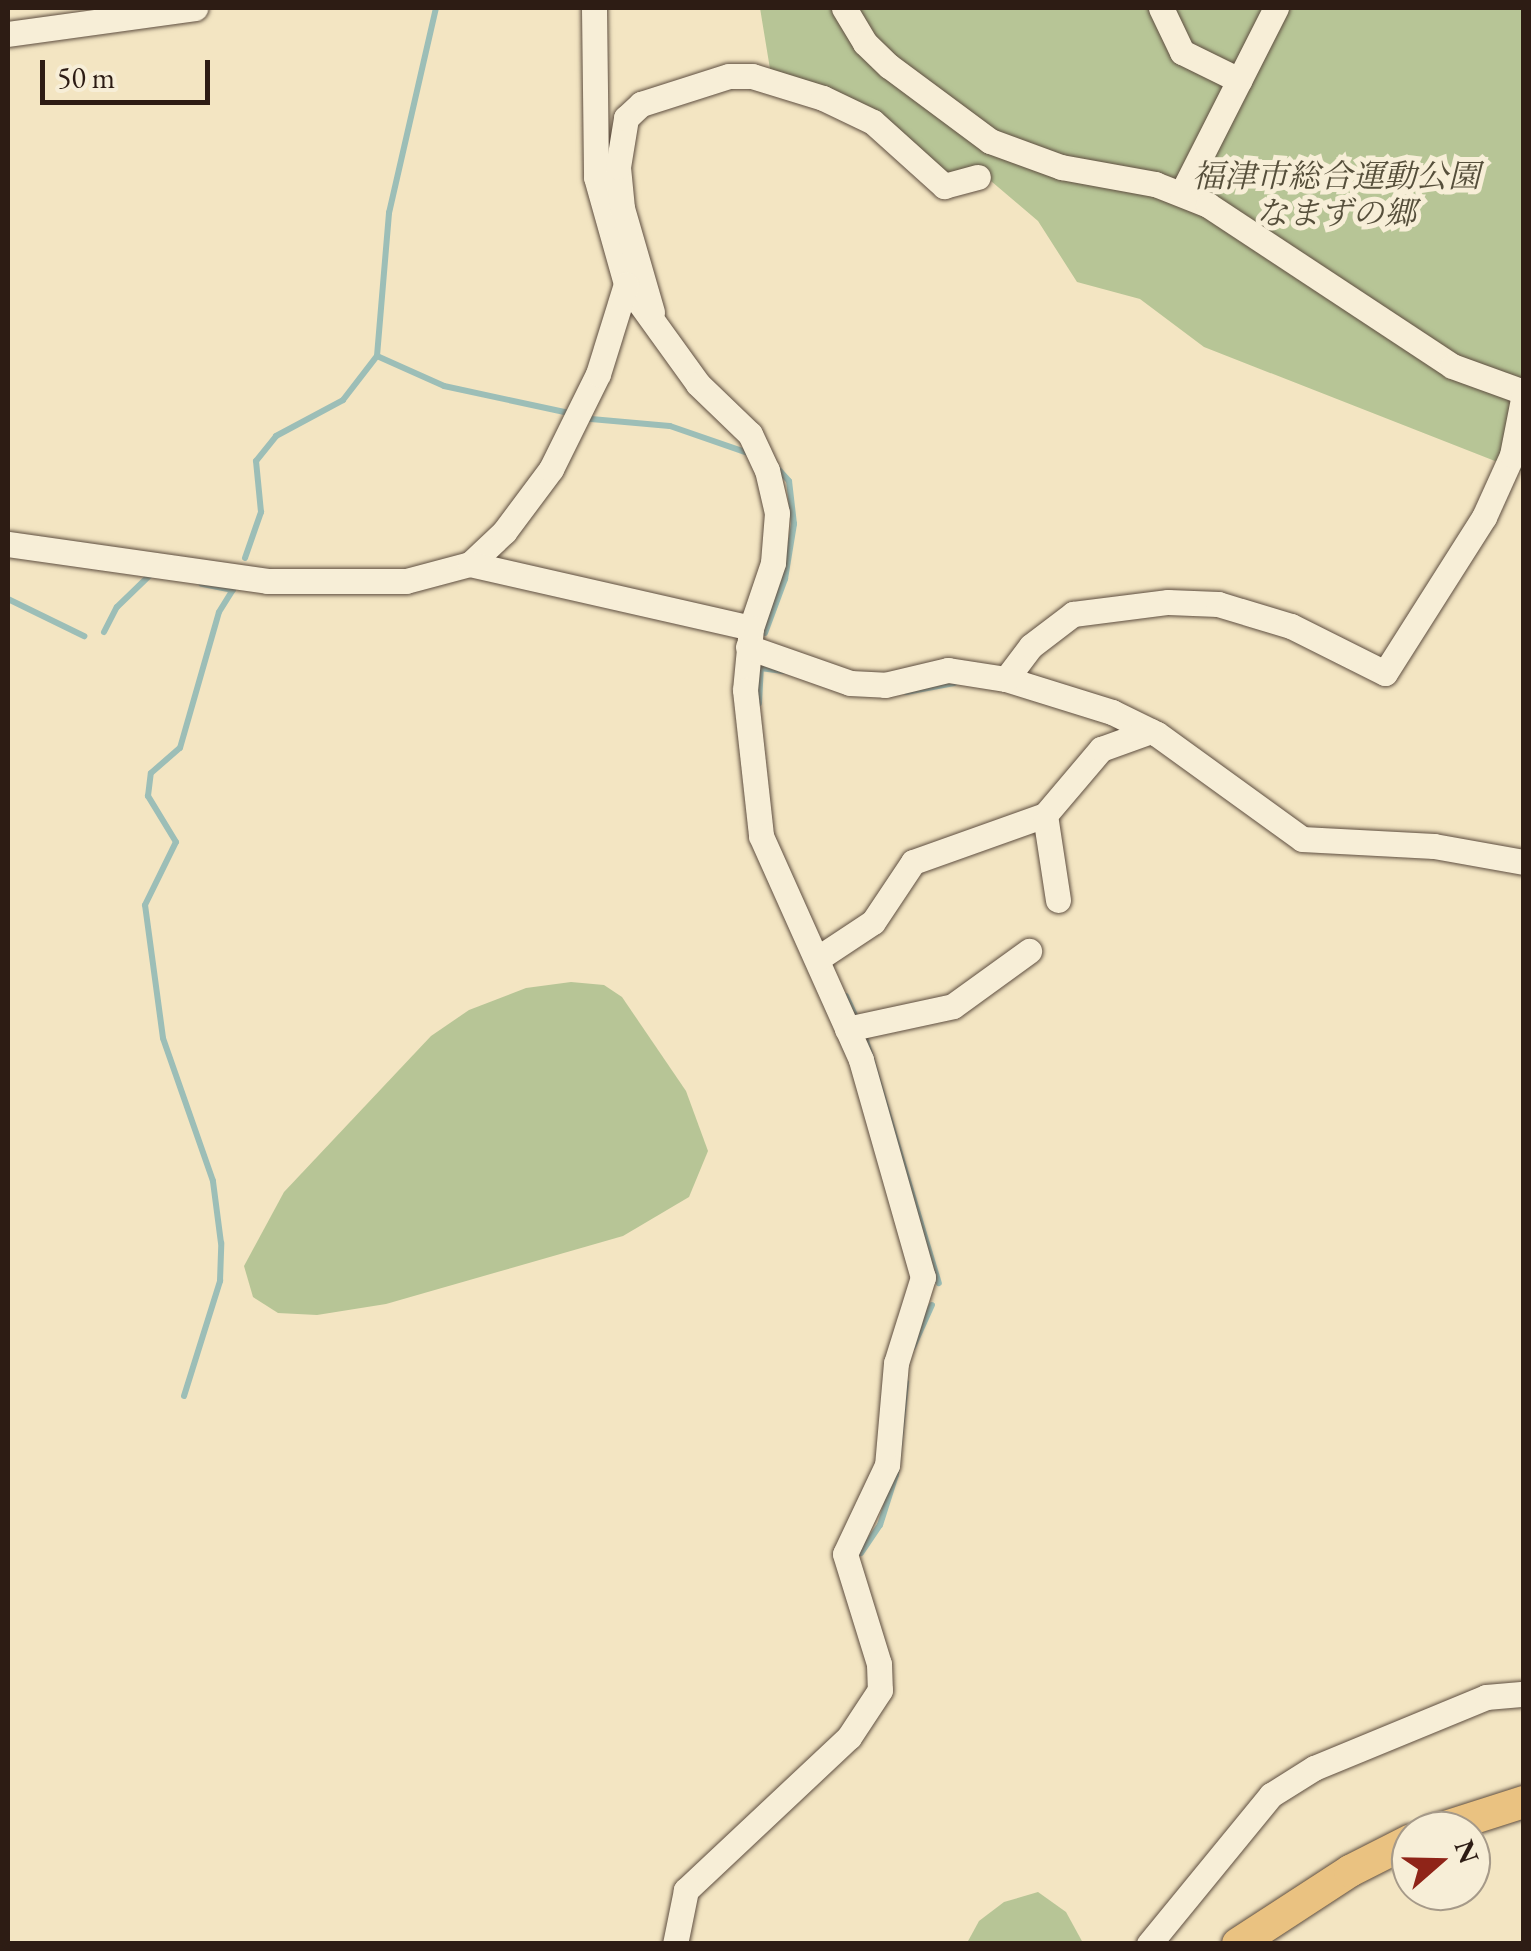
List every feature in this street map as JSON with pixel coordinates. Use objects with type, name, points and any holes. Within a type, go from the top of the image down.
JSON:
[{"type":"main road","points":[[1491,1813],[1524,1802]]},
{"type":"main road","points":[[1238,1944],[1350,1871],[1391,1850]]},
{"type":"street","points":[[8,34],[195,8]]},
{"type":"street","points":[[594,8],[596,177],[626,284],[698,384],[763,458],[777,512],[772,563],[749,638],[746,726],[761,836],[847,1029],[884,1129],[923,1277],[920,1305],[896,1363],[888,1465],[844,1554],[879,1664],[880,1690],[848,1737],[686,1890],[675,1944]]},
{"type":"street","points":[[844,8],[865,43],[889,66],[990,141],[1061,167],[1182,193],[1452,366],[1524,393],[1518,458],[1385,673],[1291,626],[1218,604],[1168,602],[1073,614],[1030,646],[1006,679]]},
{"type":"street","points":[[1162,8],[1182,52],[1240,80]]},
{"type":"street","points":[[1182,193],[1276,8]]},
{"type":"street","points":[[656,327],[622,208],[618,167],[626,118],[641,104],[729,76],[752,76],[823,98],[872,122],[944,186],[978,177]]},
{"type":"street","points":[[470,564],[522,507],[577,422],[626,284]]},
{"type":"street","points":[[8,544],[267,581],[406,580],[470,564],[749,638],[850,683],[885,684],[948,670],[1006,679],[1151,732],[1210,768],[1302,838],[1434,846],[1524,862]]},
{"type":"street","points":[[817,959],[874,922],[912,862],[1045,815],[1101,749],[1151,732]]},
{"type":"street","points":[[1045,815],[1058,900]]},
{"type":"street","points":[[847,1029],[953,1006],[1029,951]]},
{"type":"street","points":[[1149,1944],[1271,1795],[1314,1768],[1486,1697],[1524,1694]]},
{"type":"green space","name":"福津市総合運動公園 なまずの郷","points":[[760,8],[1523,8],[1523,472],[1204,347],[1140,299],[1077,282],[1038,221],[978,170],[950,177],[770,69]]},
{"type":"green space","points":[[571,982],[604,985],[622,997],[686,1091],[708,1151],[689,1197],[623,1236],[386,1304],[317,1315],[278,1313],[253,1297],[244,1266],[284,1192],[431,1036],[469,1010],[526,988]]},
{"type":"green space","points":[[1038,1892],[1066,1912],[1083,1943],[967,1943],[979,1921],[1004,1902]]},
{"type":"waterway","points":[[245,558],[261,512],[256,461],[276,436],[343,400],[377,356],[389,213],[436,8]]},
{"type":"waterway","points":[[377,356],[444,386],[569,413]]},
{"type":"waterway","points":[[591,419],[670,426],[751,454]]},
{"type":"waterway","points":[[765,633],[785,579],[794,524],[789,481],[772,462]]},
{"type":"waterway","points":[[104,632],[117,607],[150,575]]},
{"type":"waterway","points":[[184,1396],[220,1281],[221,1243],[213,1181],[163,1038],[145,905],[176,842],[148,796],[151,773],[180,748],[219,612],[233,590],[202,584]]},
{"type":"waterway","points":[[8,599],[84,636]]},
{"type":"waterway","points":[[759,703],[761,668],[783,671]]},
{"type":"waterway","points":[[906,692],[954,683]]},
{"type":"waterway","points":[[846,996],[855,1015]]},
{"type":"waterway","points":[[865,1037],[939,1283]]},
{"type":"waterway","points":[[913,1347],[932,1305]]},
{"type":"waterway","points":[[861,1553],[880,1525],[896,1475],[906,1383]]}]
